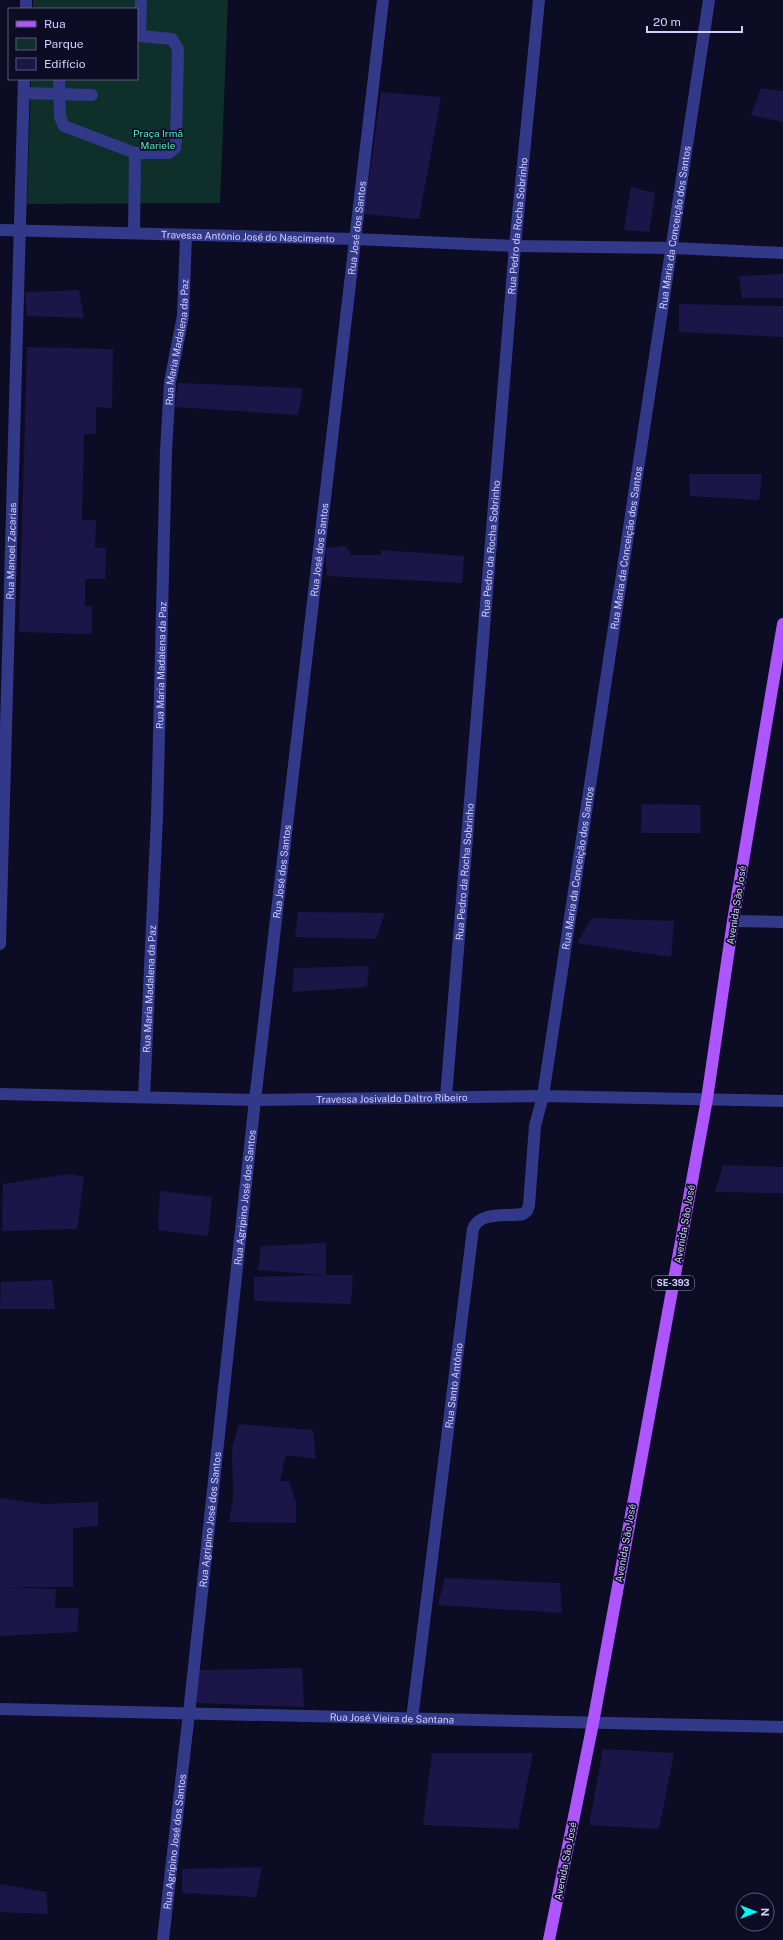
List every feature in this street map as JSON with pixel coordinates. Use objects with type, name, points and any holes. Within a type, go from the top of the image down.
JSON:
[{"type":"main road","name":"Avenida São José","points":[[549,1940],[593,1723],[706,1098],[733,921],[783,624]]},
{"type":"street","points":[[59,80],[60,117],[64,126],[135,153],[169,153],[174,148],[176,139],[177,45],[172,39],[138,36],[141,0]]},
{"type":"street","name":"Rua José dos Santos","points":[[255,1100],[383,0]]},
{"type":"street","name":"Rua Pedro da Rocha Sobrinho","points":[[446,1098],[515,246],[539,0]]},
{"type":"street","name":"Rua Maria da Conceição dos Santos","points":[[543,1096],[673,248],[709,0]]},
{"type":"street","name":"Rua Manoel Zacarias","points":[[0,944],[24,80]]},
{"type":"street","points":[[24,93],[92,95]]},
{"type":"street","points":[[134,233],[135,153]]},
{"type":"street","name":"Travessa Antônio José do Nascimento","points":[[0,230],[354,239],[515,246],[673,248],[783,253]]},
{"type":"street","name":"Rua Maria Madalena da Paz","points":[[144,1098],[157,817],[166,451],[170,382],[184,316],[186,235]]},
{"type":"street","points":[[733,921],[783,922]]},
{"type":"street","name":"Travessa Josivaldo Daltro Ribeiro","points":[[0,1094],[255,1100],[543,1096],[706,1098],[783,1101]]},
{"type":"street","name":"Rua Santo Antônio","points":[[412,1719],[474,1229],[478,1221],[484,1218],[518,1215],[527,1211],[530,1199],[535,1126],[543,1096]]},
{"type":"street","name":"Rua Agripino José dos Santos","points":[[163,1940],[255,1100]]},
{"type":"street","name":"Rua José Vieira de Santana","points":[[0,1709],[783,1727]]},
{"type":"green space","name":"Praça Irmã Mariele","points":[[33,0],[228,0],[220,203],[27,204],[31,80],[138,80],[138,8],[33,8]]},
{"type":"building","points":[[761,88],[783,91],[783,122],[751,115]]},
{"type":"building","points":[[381,92],[441,97],[419,219],[364,214]]},
{"type":"building","points":[[631,187],[655,193],[649,232],[624,230]]},
{"type":"building","points":[[783,274],[783,298],[742,298],[739,276]]},
{"type":"building","points":[[79,290],[84,318],[27,316],[25,292]]},
{"type":"building","points":[[679,304],[783,306],[783,337],[679,332]]},
{"type":"building","points":[[27,347],[113,349],[112,408],[96,407],[96,434],[84,434],[82,520],[96,520],[95,548],[106,548],[105,579],[85,579],[85,606],[92,606],[92,634],[19,632]]},
{"type":"building","points":[[178,383],[303,388],[298,415],[175,407]]},
{"type":"building","points":[[689,474],[762,474],[759,500],[690,496]]},
{"type":"building","points":[[346,546],[351,555],[381,555],[381,550],[464,556],[462,583],[327,576],[325,548]]},
{"type":"building","points":[[642,804],[700,805],[701,833],[641,833]]},
{"type":"building","points":[[298,912],[385,913],[376,939],[295,937]]},
{"type":"building","points":[[592,918],[674,921],[671,957],[577,943]]},
{"type":"building","points":[[369,966],[367,987],[292,992],[294,968]]},
{"type":"building","points":[[723,1165],[783,1167],[783,1193],[715,1192]]},
{"type":"building","points":[[69,1174],[84,1177],[77,1229],[2,1231],[3,1184]]},
{"type":"building","points":[[160,1191],[212,1197],[208,1236],[158,1230]]},
{"type":"building","points":[[326,1243],[326,1275],[353,1275],[351,1304],[254,1301],[254,1277],[324,1275],[258,1270],[261,1246]]},
{"type":"building","points":[[52,1280],[55,1309],[0,1309],[1,1282]]},
{"type":"building","points":[[239,1424],[313,1430],[316,1459],[286,1455],[280,1481],[289,1481],[296,1502],[296,1523],[229,1522],[233,1498],[232,1448]]},
{"type":"building","points":[[0,1498],[43,1504],[98,1502],[98,1526],[73,1528],[73,1587],[5,1587],[56,1589],[55,1608],[79,1608],[77,1632],[0,1636]]},
{"type":"building","points":[[445,1578],[560,1583],[562,1613],[438,1605]]},
{"type":"building","points":[[302,1668],[304,1707],[196,1703],[197,1670]]},
{"type":"building","points":[[603,1749],[674,1753],[659,1829],[589,1825]]},
{"type":"building","points":[[432,1753],[533,1753],[518,1829],[423,1825]]},
{"type":"building","points":[[262,1867],[256,1897],[182,1893],[182,1869]]},
{"type":"building","points":[[0,1884],[46,1892],[48,1914],[0,1912]]}]
